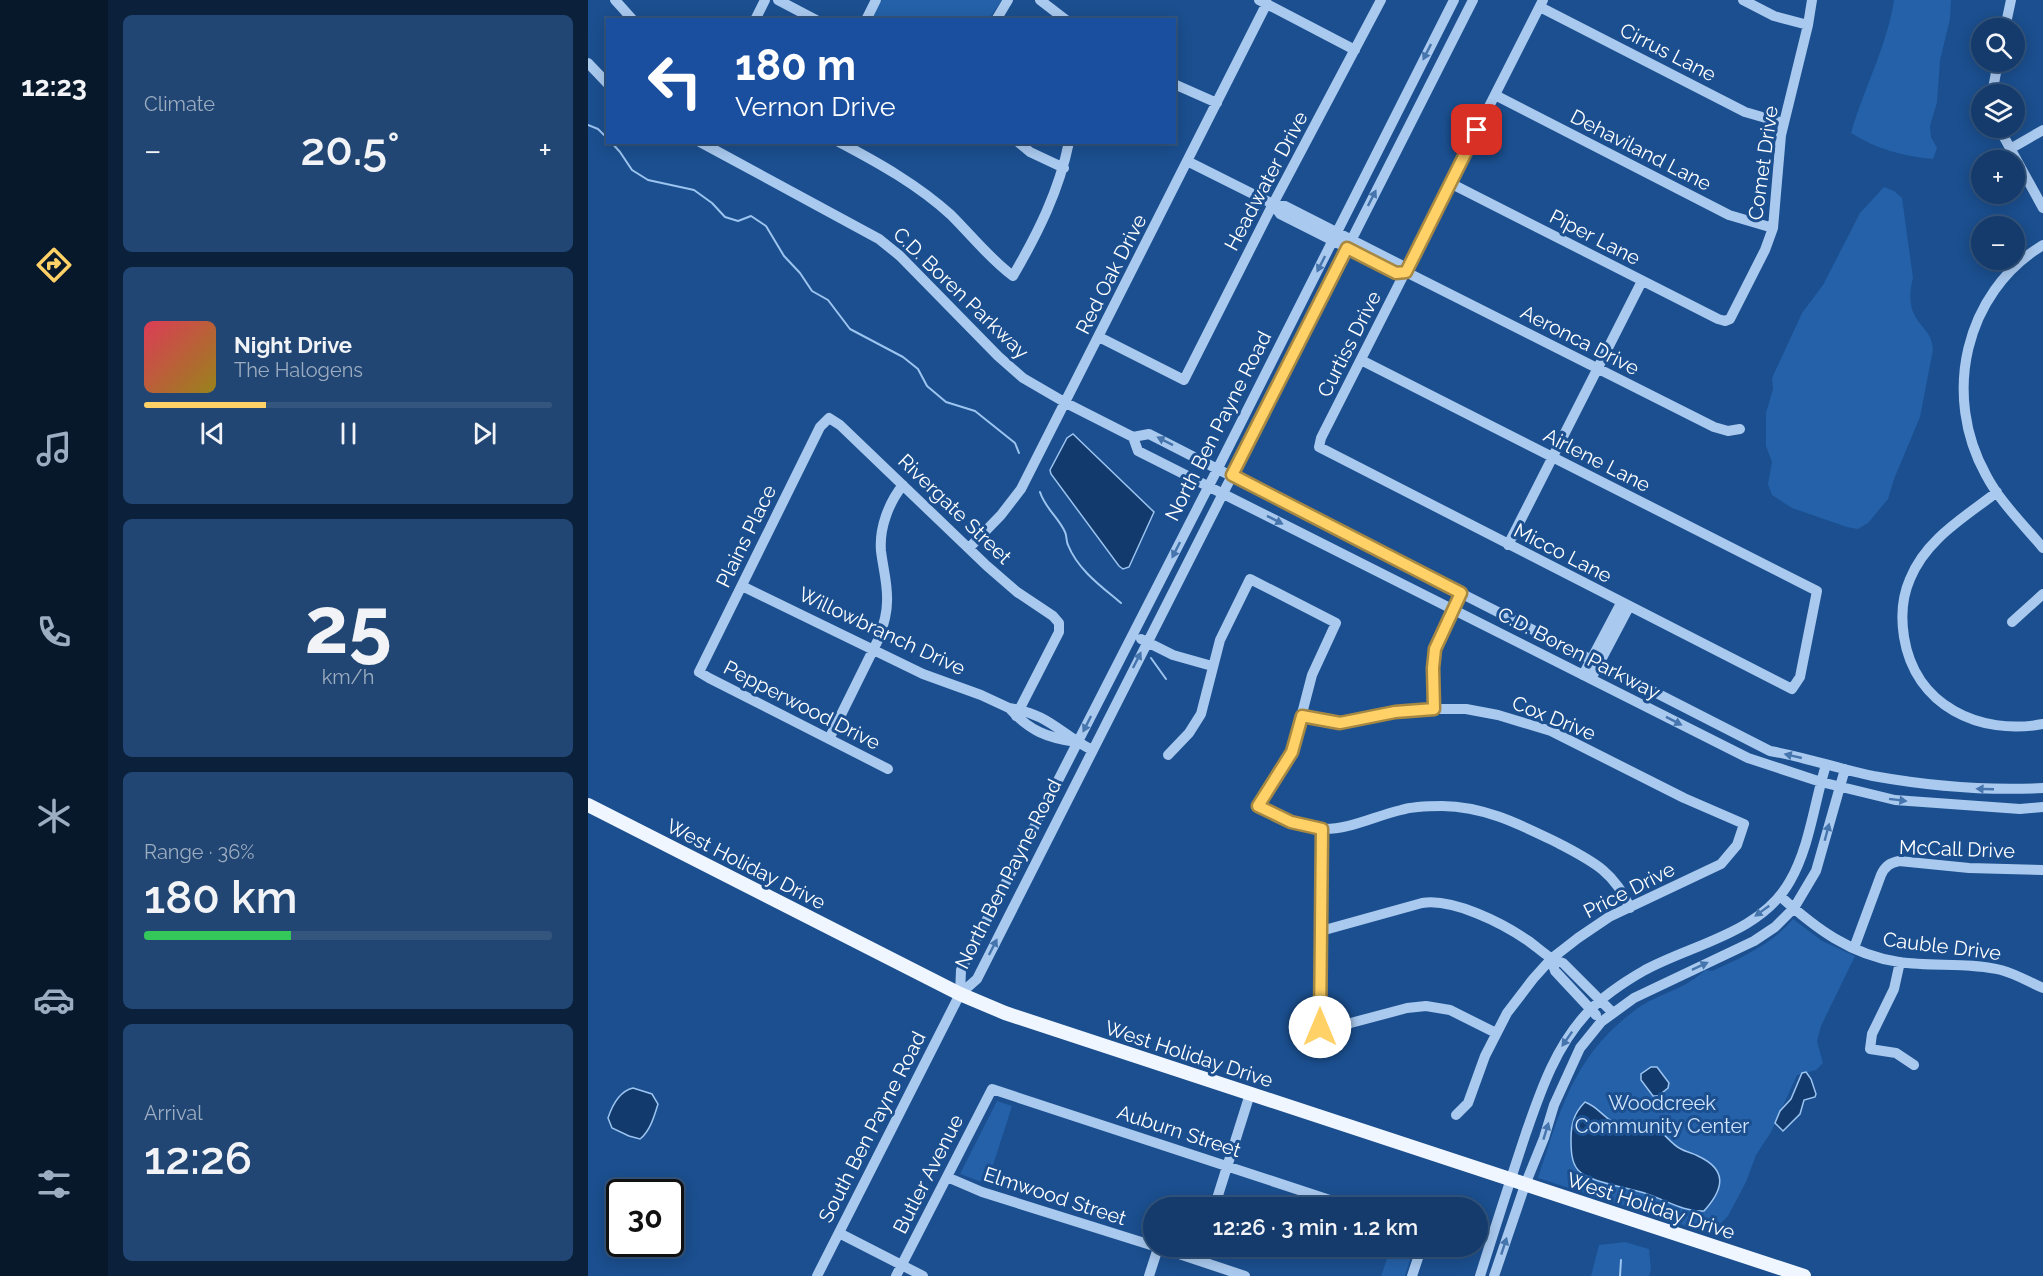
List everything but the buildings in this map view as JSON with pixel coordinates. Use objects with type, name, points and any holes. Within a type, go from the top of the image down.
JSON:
[{"type":"main road","name":"West Holiday Drive","points":[[588,805],[960,994],[1024,1020],[1804,1276]]},
{"type":"street","points":[[615,0],[631,18]]},
{"type":"street","points":[[756,18],[765,0]]},
{"type":"street","points":[[778,0],[812,18]]},
{"type":"street","points":[[867,18],[876,0]]},
{"type":"street","points":[[997,18],[1008,0]]},
{"type":"street","points":[[1040,0],[1063,18]]},
{"type":"street","name":"Headwater Drive","points":[[1098,337],[1184,380],[1273,204],[1381,0]]},
{"type":"street","name":"North Ben Payne Road","points":[[960,994],[961,970],[1454,0]]},
{"type":"street","name":"North Ben Payne Road","points":[[960,994],[977,979],[1473,0]]},
{"type":"street","points":[[1743,0],[1774,16],[1808,25]]},
{"type":"street","name":"Comet Drive","points":[[1725,321],[1733,314],[1765,250],[1773,228],[1784,123],[1812,0]]},
{"type":"street","points":[[2008,18],[2012,0]]},
{"type":"street","points":[[1263,2],[1355,50]]},
{"type":"street","name":"Red Oak Drive","points":[[969,548],[1021,489],[1217,103],[1263,2]]},
{"type":"street","name":"Curtiss Drive","points":[[1319,447],[1321,438],[1542,4]]},
{"type":"street","name":"Cirrus Lane","points":[[1542,4],[1745,112],[1784,123]]},
{"type":"street","points":[[588,63],[606,82]]},
{"type":"street","points":[[1176,85],[1217,103]]},
{"type":"street","name":"Dehaviland Lane","points":[[1496,95],[1729,215],[1773,228]]},
{"type":"street","points":[[2010,149],[2043,130]]},
{"type":"street","points":[[2004,138],[2043,208]]},
{"type":"street","name":"C.D. Boren Parkway","points":[[704,144],[858,225],[879,239],[900,256],[998,356],[1023,378],[1065,404],[1133,437],[1149,434],[1770,751],[1826,765],[1929,785],[1999,789],[2043,788]]},
{"type":"street","points":[[844,144],[887,168],[923,192],[951,216],[999,266],[1014,276],[1052,202],[1064,168],[1069,144]]},
{"type":"street","points":[[1020,144],[1030,152],[1064,168]]},
{"type":"street","name":"Aeronca Drive","points":[[1187,161],[1273,204],[1280,214],[1349,244],[1396,273],[1406,272],[1714,427],[1728,431],[1740,429]]},
{"type":"street","name":"Piper Lane","points":[[1450,183],[1725,321]]},
{"type":"street","points":[[2043,245],[2010,270],[1993,291],[1979,315],[1966,351],[1963,393],[1966,424],[1980,464],[1997,492],[2043,548]]},
{"type":"street","points":[[1508,545],[1642,281]]},
{"type":"street","name":"Airlene Lane","points":[[1361,360],[1817,591],[1800,677],[1792,689]]},
{"type":"street","name":"Rivergate Street","points":[[829,418],[840,425],[1017,592],[1053,616],[1059,623],[1059,632],[1015,711]]},
{"type":"street","name":"Plains Place","points":[[699,672],[820,427],[829,418]]},
{"type":"street","name":"C.D. Boren Parkway","points":[[1133,437],[1138,451],[1748,758],[1840,788],[1895,800],[2020,809],[2043,807]]},
{"type":"street","name":"Micco Lane","points":[[1319,447],[1792,689]]},
{"type":"street","points":[[830,739],[884,626],[887,602],[881,548],[882,536],[891,504],[903,485]]},
{"type":"street","points":[[1997,492],[1942,535],[1919,560],[1904,598],[1905,642],[1914,668],[1925,686],[1941,702],[1960,715],[1980,723],[2000,727],[2043,724]]},
{"type":"street","points":[[1168,755],[1189,733],[1201,714],[1208,693],[1212,666],[1224,631],[1250,579],[1336,623],[1312,675],[1292,752],[1258,806],[1291,822],[1322,829],[1344,827],[1401,810],[1420,807],[1449,806],[1479,811],[1524,826],[1596,863],[1615,881],[1630,908]]},
{"type":"street","name":"Willowbranch Drive","points":[[742,586],[923,674],[981,695],[1015,711],[1030,711],[1059,727],[1077,742],[1092,750]]},
{"type":"street","points":[[1434,709],[1434,655],[1439,637],[1461,593]]},
{"type":"street","points":[[2012,622],[2043,594]]},
{"type":"street","points":[[1587,677],[1625,605]]},
{"type":"street","points":[[1132,634],[1182,659],[1212,666]]},
{"type":"street","name":"Pepperwood Drive","points":[[699,672],[888,769]]},
{"type":"street","name":"Cox Drive","points":[[1302,716],[1340,723],[1395,712],[1434,709],[1477,711],[1531,724],[1571,741],[1684,798],[1744,824]]},
{"type":"street","points":[[1480,1276],[1532,1111],[1558,1052],[1591,1009],[1610,992],[1647,969],[1720,939],[1768,908],[1780,896],[1796,870],[1803,851],[1826,765]]},
{"type":"street","points":[[1494,1276],[1554,1105],[1580,1048],[1601,1022],[1634,998],[1754,941],[1774,927],[1794,908],[1816,871],[1845,769]]},
{"type":"street","name":"Price Drive","points":[[1456,1115],[1468,1103],[1496,1033],[1519,996],[1551,959],[1591,928],[1721,864],[1737,845],[1744,824]]},
{"type":"street","points":[[1322,829],[1320,1027],[1347,1024],[1407,1008],[1426,1006],[1450,1010],[1496,1033]]},
{"type":"street","name":"McCall Drive","points":[[1854,948],[1881,874],[1893,862],[1969,868],[2043,870]]},
{"type":"street","name":"Cauble Drive","points":[[1780,896],[1818,929],[1854,948],[1900,962],[1993,969],[2012,973],[2043,988]]},
{"type":"street","points":[[998,897],[1014,905]]},
{"type":"street","points":[[1321,931],[1415,904],[1442,903],[1470,911],[1528,940],[1551,959],[1563,963],[1613,1013]]},
{"type":"street","points":[[1551,959],[1555,970],[1601,1022]]},
{"type":"street","points":[[1667,961],[1674,978]]},
{"type":"street","points":[[1900,962],[1894,989],[1872,1034],[1870,1049],[1896,1053],[1914,1065]]},
{"type":"street","name":"South Ben Payne Road","points":[[817,1276],[960,994]]},
{"type":"street","name":"Auburn Street","points":[[992,1089],[1321,1197]]},
{"type":"street","name":"Butler Avenue","points":[[896,1276],[992,1089]]},
{"type":"street","points":[[1218,1197],[1250,1094]]},
{"type":"street","name":"Elmwood Street","points":[[947,1177],[982,1192],[1143,1243]]},
{"type":"street","points":[[839,1233],[923,1276]]},
{"type":"street","points":[[1149,1276],[1153,1257]]},
{"type":"street","name":"Elmwood Street","points":[[1187,1257],[1238,1275]]},
{"type":"street","points":[[1412,1276],[1418,1257]]},
{"type":"green space","points":[[882,0],[1002,0],[990,18],[872,18]]},
{"type":"green space","points":[[1894,0],[1951,0],[1950,19],[1940,60],[1937,102],[1930,126],[1931,137],[1937,148],[1933,159],[1890,151],[1851,133],[1881,50]]},
{"type":"green space","points":[[1884,187],[1894,191],[1902,198],[1913,278],[1910,295],[1912,308],[1930,338],[1933,350],[1920,417],[1888,499],[1868,523],[1858,529],[1792,508],[1772,495],[1768,484],[1772,462],[1766,446],[1766,413],[1773,389],[1772,378],[1802,313],[1823,285],[1860,213]]},
{"type":"green space","name":"Woodcreek Community Center","points":[[1793,919],[1822,941],[1855,956],[1821,1026],[1817,1041],[1823,1063],[1816,1070],[1797,1075],[1728,1216],[1721,1223],[1714,1223],[1708,1233],[1538,1178],[1554,1128],[1573,1084],[1584,1064],[1616,1026],[1638,1008],[1690,982],[1705,970],[1712,971],[1756,950]]},
{"type":"green space","points":[[997,1101],[1012,1106],[987,1184],[960,1174]]},
{"type":"green space","points":[[1625,1242],[1649,1249],[1651,1270],[1649,1276],[1591,1276],[1599,1245]]},
{"type":"green space","points":[[1388,1257],[1411,1257],[1405,1276],[1381,1276]]},
{"type":"shaded area","points":[[1073,434],[1154,512],[1129,567],[1123,569],[1119,566],[1051,474],[1050,470],[1067,438]]},
{"type":"shaded area","points":[[1651,1067],[1657,1067],[1669,1083],[1668,1088],[1658,1096],[1653,1096],[1641,1080],[1641,1074]]},
{"type":"shaded area","points":[[1806,1072],[1811,1079],[1815,1097],[1804,1100],[1800,1114],[1783,1131],[1775,1123],[1780,1111],[1791,1099],[1802,1073]]},
{"type":"shaded area","points":[[633,1088],[652,1094],[658,1104],[649,1128],[640,1139],[612,1128],[608,1118],[620,1096]]},
{"type":"shaded area","points":[[1585,1102],[1619,1125],[1652,1126],[1677,1147],[1708,1161],[1714,1167],[1720,1180],[1719,1188],[1711,1203],[1704,1211],[1682,1208],[1647,1194],[1590,1178],[1578,1170],[1572,1155],[1572,1128],[1576,1115]]},
{"type":"waterway","points":[[588,125],[598,129],[606,137]]},
{"type":"waterway","points":[[613,144],[632,170],[648,180],[694,190],[712,203],[725,217],[738,221],[751,216],[766,226],[784,256],[800,273],[812,291],[828,300],[850,329],[903,357],[918,369],[927,386],[946,402],[975,411],[1015,443],[1019,453]]},
{"type":"waterway","points":[[1040,492],[1066,534],[1072,554],[1091,577],[1121,603]]},
{"type":"waterway","points":[[1151,658],[1166,679]]},
{"type":"waterway","points":[[1620,1276],[1621,1260]]},
{"type":"route","points":[[1320,1027],[1322,829],[1302,826],[1258,806],[1292,752],[1302,716],[1340,723],[1395,712],[1434,709],[1435,649],[1461,593],[1232,475],[1347,248],[1396,273],[1406,272],[1477,130]]}]
